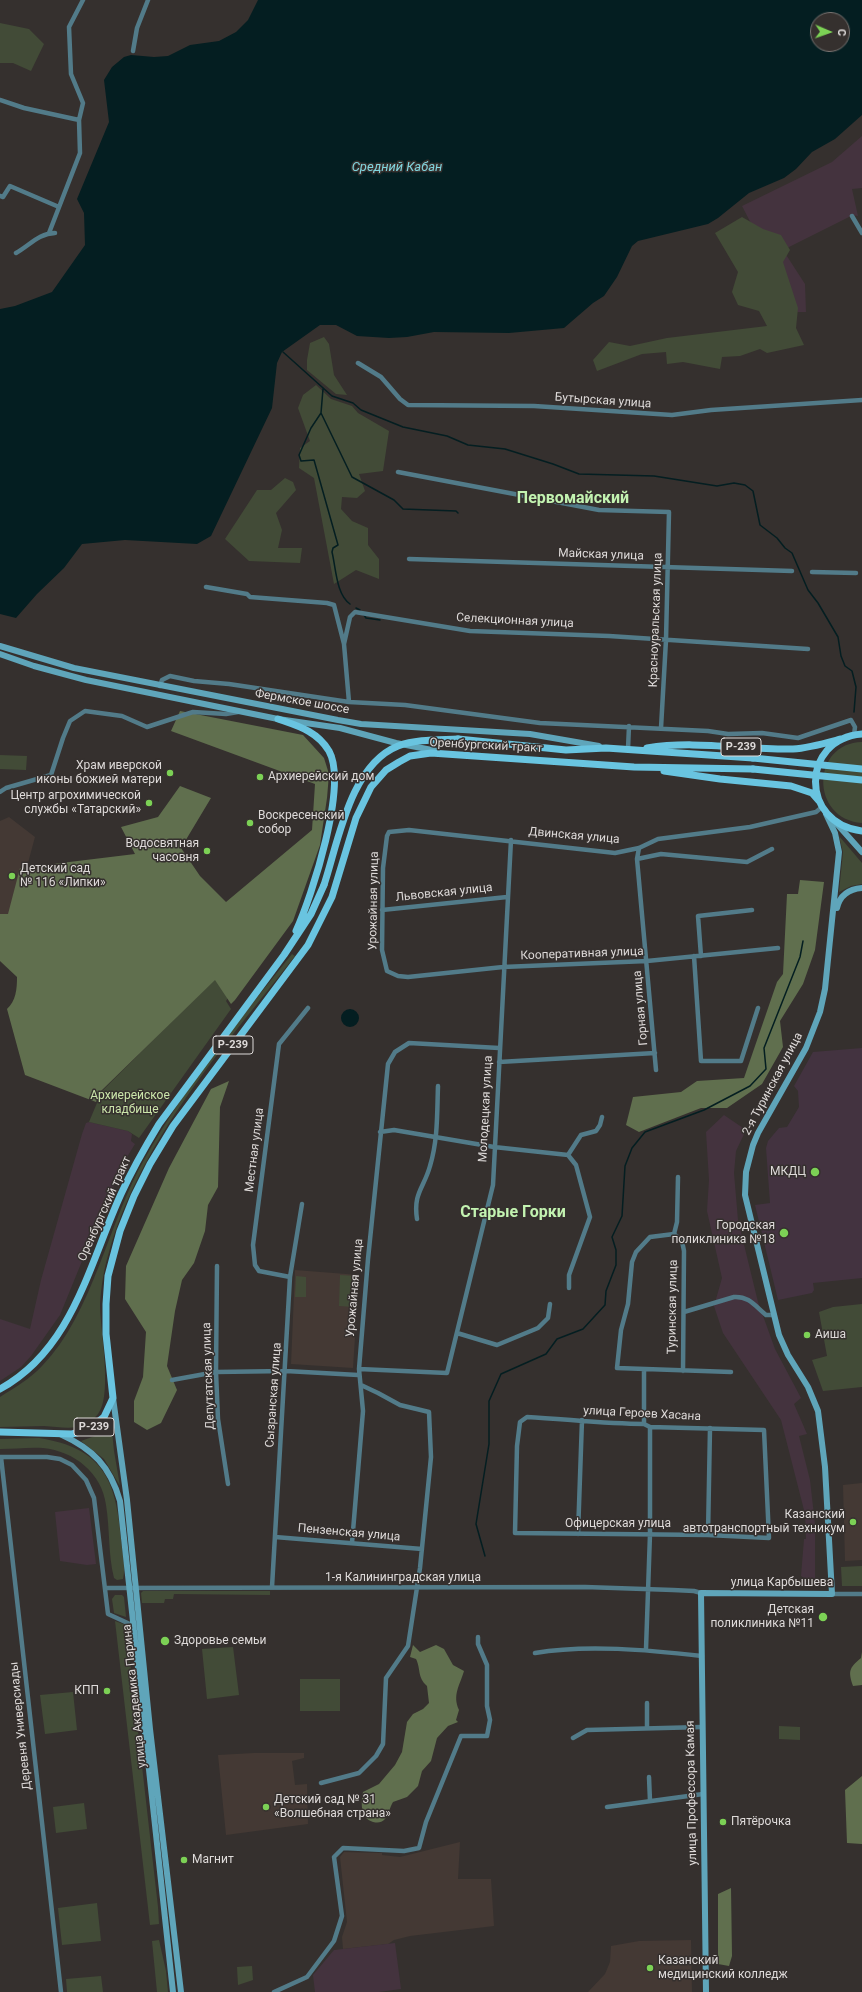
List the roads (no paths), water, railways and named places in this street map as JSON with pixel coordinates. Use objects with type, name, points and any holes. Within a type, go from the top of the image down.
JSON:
[{"type":"main road","name":"Фермское шоссе","points":[[0,646],[74,668],[296,713],[361,724],[530,734],[606,748]]},
{"type":"main road","name":"Фермское шоссе","points":[[0,654],[34,666],[86,680],[278,719],[340,728],[396,743],[452,754]]},
{"type":"main road","name":"Оренбургский тракт","points":[[278,719],[307,729],[324,744],[330,752],[334,770],[334,788],[323,853],[312,890],[284,955]]},
{"type":"main road","name":"Р-239","points":[[640,750],[665,745],[794,749],[860,734]]},
{"type":"main road","name":"Оренбургский тракт","points":[[0,1389],[26,1372],[38,1361],[61,1330],[78,1300],[121,1194],[159,1124],[284,955],[311,914],[324,886],[345,818],[364,774],[382,756],[397,746],[426,740],[458,739],[566,750],[606,748],[628,749],[753,758],[862,769]]},
{"type":"main road","name":"Р-239","points":[[822,807],[815,787],[818,766],[825,753],[841,739]]},
{"type":"main road","name":"Оренбургский тракт","points":[[113,1398],[106,1334],[108,1276],[120,1231],[134,1196],[150,1164],[186,1109],[308,945],[332,897],[356,818],[371,787],[386,770],[410,756],[431,753],[634,767],[753,769],[862,780]]},
{"type":"main road","name":"Р-239","points":[[634,767],[720,779],[790,786],[812,793],[834,821],[847,828],[862,831]]},
{"type":"main road","name":"2-я Туринская улица","points":[[822,807],[833,827],[839,852],[825,989],[814,1029],[806,1048],[758,1133],[750,1152],[746,1172],[745,1195],[783,1346],[808,1387],[819,1416],[825,1475],[832,1594]]},
{"type":"main road","points":[[834,821],[862,852]]},
{"type":"main road","points":[[832,930],[840,899],[850,890],[862,888]]},
{"type":"main road","name":"Р-239","points":[[0,1432],[60,1434],[80,1433],[96,1425],[106,1413],[113,1398]]},
{"type":"main road","name":"улица Академика Парина","points":[[113,1398],[127,1500],[132,1587],[132,1625],[165,1888],[181,1992]]},
{"type":"main road","name":"улица Академика Парина","points":[[60,1434],[78,1442],[101,1461],[116,1486],[120,1501],[132,1587],[165,1888],[173,1992]]},
{"type":"main road","name":"улица Карбышева","points":[[701,1593],[832,1594]]},
{"type":"main road","name":"улица Профессора Камая","points":[[701,1593],[706,1992]]},
{"type":"street","points":[[49,233],[80,154],[79,120],[83,103],[71,74],[68,27],[83,0]]},
{"type":"street","points":[[133,51],[137,28],[148,0]]},
{"type":"street","points":[[0,100],[24,108],[79,120]]},
{"type":"street","points":[[0,196],[4,197],[10,186],[60,207]]},
{"type":"street","points":[[852,216],[862,233]]},
{"type":"street","points":[[16,253],[29,246],[33,240],[49,233],[55,233]]},
{"type":"street","name":"Бутырская улица","points":[[358,364],[381,377],[400,399],[408,405],[534,406],[672,415],[711,410],[862,400]]},
{"type":"street","name":"Красноуральская улица","points":[[398,472],[599,510],[669,512],[666,640],[661,728]]},
{"type":"street","name":"Майская улица","points":[[409,560],[792,571]]},
{"type":"street","points":[[812,572],[856,574]]},
{"type":"street","points":[[206,587],[247,594],[250,597],[327,603],[334,605],[344,644],[348,702]]},
{"type":"street","name":"Селекционная улица","points":[[344,644],[350,617],[355,612],[470,631],[609,636],[808,649]]},
{"type":"street","points":[[160,686],[162,680],[170,676],[194,681],[229,684],[348,702],[405,705],[540,723],[708,730],[728,734],[762,733],[798,738],[852,720],[860,734]]},
{"type":"street","points":[[0,792],[6,788],[52,774],[63,738],[70,722],[85,711],[122,716],[148,727],[193,712],[226,714],[242,711]]},
{"type":"street","points":[[628,749],[630,726]]},
{"type":"street","name":"Двинская улица","points":[[390,832],[409,830],[511,840],[615,853],[639,848],[658,839],[750,827],[816,812],[822,807]]},
{"type":"street","name":"Урожайная улица","points":[[387,971],[382,950],[382,910],[384,852],[390,832]]},
{"type":"street","name":"Молодецкая улица","points":[[358,1368],[447,1373],[493,1185],[503,967],[511,840]]},
{"type":"street","name":"Горная улица","points":[[639,848],[637,859],[656,1070]]},
{"type":"street","points":[[637,859],[661,854],[747,862],[772,850]]},
{"type":"street","name":"Львовская улица","points":[[382,910],[507,897]]},
{"type":"street","points":[[701,956],[698,916],[752,910]]},
{"type":"street","name":"Кооперативная улица","points":[[387,971],[398,976],[408,977],[503,967],[647,961],[778,948]]},
{"type":"street","points":[[694,956],[702,1061],[741,1060],[758,1008]]},
{"type":"street","name":"Местная улица","points":[[290,1277],[259,1271],[255,1265],[253,1246],[279,1044],[308,1008]]},
{"type":"street","name":"Урожайная улица","points":[[352,1543],[363,1411],[358,1368],[380,1132],[388,1064],[395,1052],[409,1044],[499,1048]]},
{"type":"street","points":[[499,1062],[655,1053]]},
{"type":"street","points":[[417,1219],[415,1208],[420,1188],[430,1167],[437,1137],[438,1086]]},
{"type":"street","points":[[568,1154],[581,1135],[596,1131],[600,1125],[602,1117]]},
{"type":"street","points":[[380,1132],[394,1130],[494,1147],[568,1154],[576,1165],[590,1217],[569,1275],[569,1288]]},
{"type":"street","points":[[678,1177],[677,1222],[674,1234],[650,1238],[636,1252],[632,1262],[628,1304],[621,1330],[617,1368],[731,1372]]},
{"type":"street","name":"Сызранская улица","points":[[272,1587],[286,1371],[290,1277],[302,1204]]},
{"type":"street","name":"Туринская улица","points":[[674,1234],[682,1241],[684,1251],[683,1371]]},
{"type":"street","name":"Депутатская улица","points":[[217,1266],[216,1372],[218,1419],[228,1484]]},
{"type":"street","points":[[684,1312],[742,1296],[748,1299],[766,1315],[774,1315]]},
{"type":"street","points":[[456,1333],[497,1346],[538,1328],[548,1318],[550,1304]]},
{"type":"street","points":[[644,1369],[644,1424]]},
{"type":"street","points":[[172,1380],[216,1372],[286,1371],[358,1375]]},
{"type":"street","points":[[321,1783],[359,1773],[376,1756],[383,1744],[386,1678],[408,1646],[422,1549],[431,1457],[429,1412],[400,1405],[361,1385]]},
{"type":"street","name":"улица Героев Хасана","points":[[515,1534],[517,1446],[520,1422],[526,1417],[582,1420],[597,1424],[644,1424],[650,1427],[764,1430],[769,1538]]},
{"type":"street","points":[[578,1534],[582,1420]]},
{"type":"street","points":[[646,1649],[650,1534],[650,1427]]},
{"type":"street","points":[[708,1535],[710,1428]]},
{"type":"street","points":[[0,1457],[47,1457],[60,1459],[72,1465],[86,1480],[94,1498],[108,1614],[132,1625]]},
{"type":"street","name":"Деревня Универсиады","points":[[0,1457],[61,1992]]},
{"type":"street","name":"Офицерская улица","points":[[515,1534],[650,1534],[769,1538]]},
{"type":"street","name":"Пензенская улица","points":[[275,1537],[422,1549]]},
{"type":"street","name":"1-я Калининградская улица","points":[[105,1588],[586,1587],[648,1588],[694,1591],[701,1593]]},
{"type":"street","name":"улица Карбышева","points":[[832,1594],[862,1594]]},
{"type":"street","points":[[274,1992],[307,1978],[334,1940],[342,1916],[334,1857],[343,1848],[404,1851],[419,1848],[426,1822],[461,1736],[487,1736],[490,1720],[487,1706],[487,1665],[478,1644],[478,1637]]},
{"type":"street","points":[[535,1653],[553,1650],[646,1649],[702,1656]]},
{"type":"street","points":[[647,1703],[647,1728]]},
{"type":"street","points":[[572,1738],[587,1730],[702,1727]]},
{"type":"street","points":[[649,1777],[650,1801]]},
{"type":"street","points":[[607,1807],[703,1794]]},
{"type":"water","name":"Средний Кабан","points":[[258,0],[862,0],[862,115],[835,139],[812,152],[796,169],[784,178],[749,193],[718,218],[708,224],[638,241],[632,246],[617,277],[604,296],[593,303],[564,328],[509,333],[434,332],[407,337],[389,338],[357,336],[336,325],[320,325],[282,352],[277,363],[272,408],[211,536],[197,544],[125,540],[82,544],[64,568],[37,594],[16,618],[0,614],[0,309],[15,306],[52,292],[85,245],[84,213],[77,199],[109,122],[104,80],[112,67],[124,57],[131,55],[154,57],[168,56],[190,45],[219,41],[236,32],[248,20]]},
{"type":"water","points":[[346,1009],[354,1009],[359,1014],[357,1025],[354,1027],[346,1027],[341,1022],[341,1014]]},
{"type":"waterway","points":[[283,352],[332,396],[353,403],[361,410],[403,427],[447,436],[468,445],[505,449],[579,474],[654,476],[717,486],[734,483],[745,485],[753,491],[760,525],[777,538],[785,548],[792,553],[808,590],[818,603],[838,637],[841,656],[845,666],[852,671],[856,687],[854,712]]},
{"type":"waterway","points":[[323,389],[321,413],[311,428],[299,455],[301,461],[314,460],[338,545],[333,548],[332,552],[337,580],[345,600],[350,604]]},
{"type":"waterway","points":[[321,413],[352,477],[394,500],[403,509],[456,511],[458,513]]},
{"type":"waterway","points":[[356,608],[360,610]]},
{"type":"waterway","points":[[364,615],[366,618],[380,620]]},
{"type":"waterway","points":[[485,1556],[476,1524],[489,1444],[489,1401],[501,1374],[546,1354],[557,1339],[583,1329],[605,1305],[606,1291],[616,1265],[616,1250],[612,1237],[622,1216],[625,1166],[632,1148],[645,1132],[704,1110],[750,1086],[766,1069],[764,1048],[800,957],[803,941]]},
{"type":"place","name":"Храм иверской иконы божией матери","points":[[170,773]]},
{"type":"place","name":"Архиерейский дом","points":[[260,777]]},
{"type":"place","name":"Центр агрохимической службы «Татарский»","points":[[149,803]]},
{"type":"place","name":"Воскресенский собор","points":[[250,823]]},
{"type":"place","name":"Водосвятная часовня","points":[[207,851]]},
{"type":"place","name":"Детский сад № 116 «Липки»","points":[[12,876]]},
{"type":"place","name":"МКДЦ","points":[[815,1172]]},
{"type":"place","name":"Городская поликлиника №18","points":[[784,1233]]},
{"type":"place","name":"Аиша","points":[[807,1335]]},
{"type":"place","name":"Казанский автотранспортный техникум","points":[[853,1522]]},
{"type":"place","name":"Детская поликлиника №11","points":[[823,1617]]},
{"type":"place","name":"Здоровье семьи","points":[[165,1641]]},
{"type":"place","name":"КПП","points":[[107,1691]]},
{"type":"place","name":"Детский сад № 31 «Волшебная страна»","points":[[266,1807]]},
{"type":"place","name":"Пятёрочка","points":[[723,1822]]},
{"type":"place","name":"Магнит","points":[[184,1860]]},
{"type":"place","name":"Казанский медицинский колледж","points":[[650,1968]]},
{"type":"district","name":"Первомайский","points":[[573,499]]},
{"type":"district","name":"Старые Горки","points":[[513,1213]]},
{"type":"park label","name":"Архиерейское кладбище","points":[[130,1103]]}]
